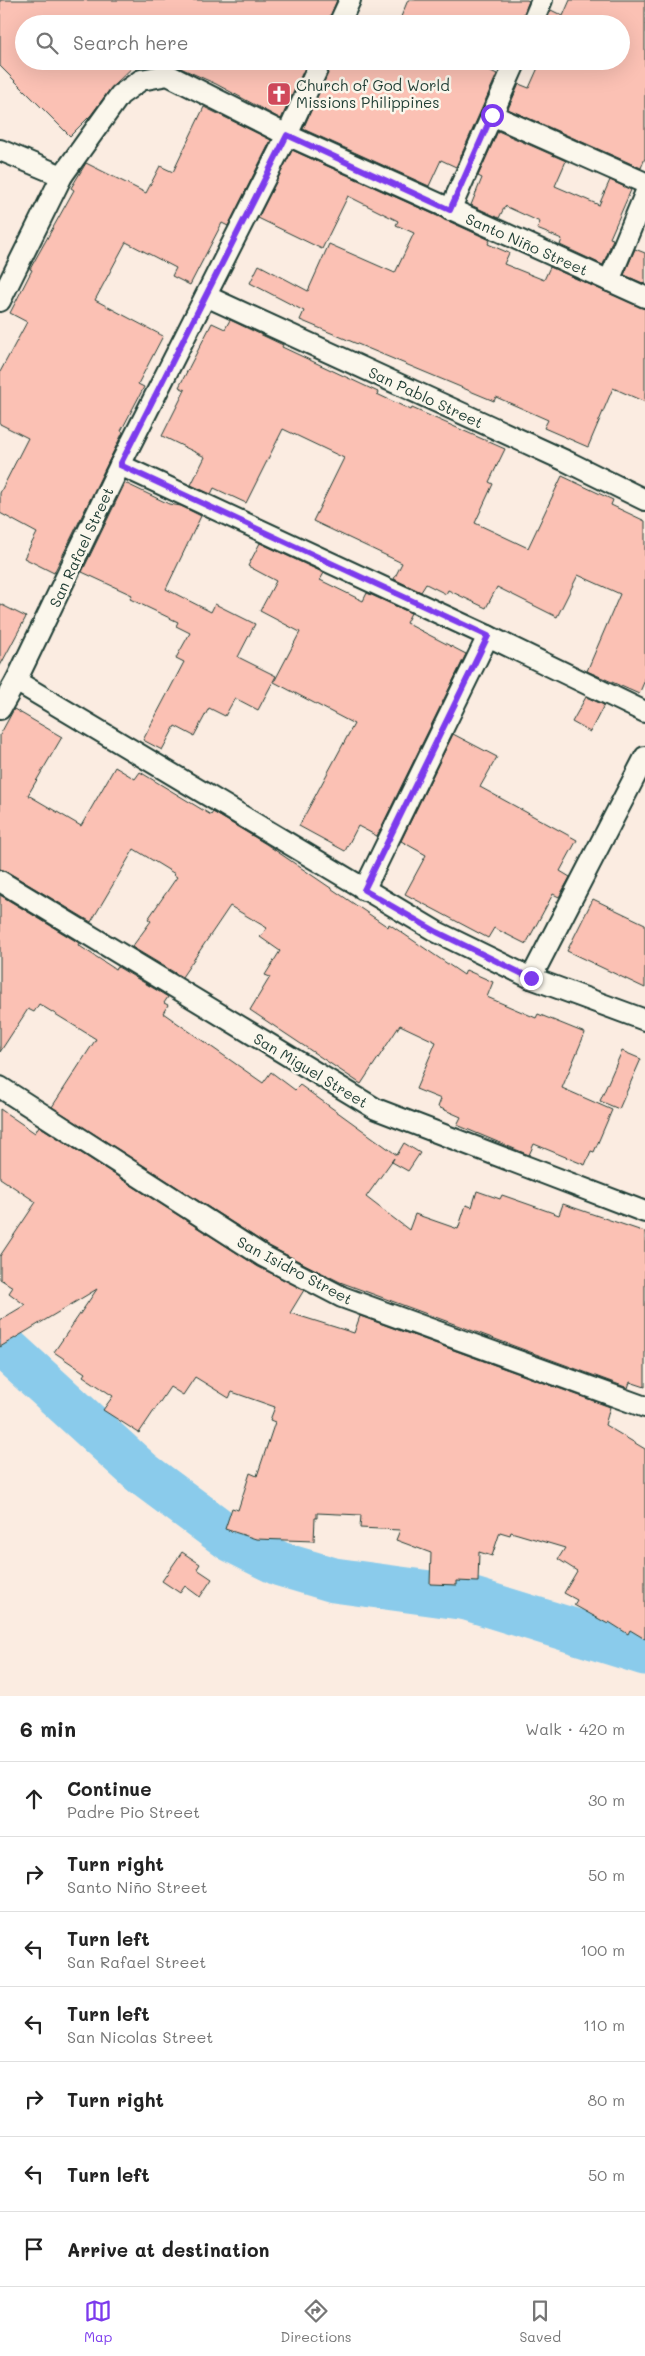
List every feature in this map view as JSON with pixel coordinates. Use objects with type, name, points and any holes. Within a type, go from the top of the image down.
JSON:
[{"type":"street","points":[[342,15],[350,0]]},
{"type":"street","points":[[536,15],[542,0]]},
{"type":"street","name":"San Rafael Street","points":[[0,709],[16,681],[120,465],[287,135],[317,70]]},
{"type":"street","points":[[450,210],[512,70]]},
{"type":"street","name":"Santo Niño Street","points":[[0,301],[62,176],[120,95],[141,80],[168,75],[287,135],[645,297]]},
{"type":"street","points":[[492,115],[645,183]]},
{"type":"street","points":[[0,150],[62,176]]},
{"type":"street","points":[[609,281],[645,194]]},
{"type":"street","name":"San Pablo Street","points":[[206,296],[566,461],[645,500]]},
{"type":"street","points":[[120,465],[488,636],[645,712]]},
{"type":"street","points":[[364,890],[488,636]]},
{"type":"street","points":[[16,681],[437,932],[531,978],[645,1020]]},
{"type":"street","points":[[531,978],[645,757]]},
{"type":"street","name":"San Miguel Street","points":[[0,881],[376,1109],[645,1212]]},
{"type":"street","name":"San Isidro Street","points":[[0,1087],[263,1256],[342,1297],[645,1407]]},
{"type":"building","points":[[0,0],[337,0],[331,15],[15,15],[15,70],[130,70],[111,88],[91,115],[70,136],[0,66]]},
{"type":"building","points":[[408,0],[529,1],[524,15],[402,15]]},
{"type":"building","points":[[570,0],[645,0],[645,158],[641,168],[508,109],[519,84],[529,88],[537,70],[630,70],[630,15],[563,15]]},
{"type":"building","points":[[551,10],[561,15],[549,15]]},
{"type":"building","points":[[185,70],[304,70],[281,119],[216,84]]},
{"type":"building","points":[[329,70],[489,70],[497,74],[456,167],[441,160],[429,186],[303,129]]},
{"type":"building","points":[[204,107],[271,140],[228,226],[222,223],[190,285],[172,276],[176,268],[126,242],[95,300],[163,336],[138,384],[144,387],[121,431],[123,432],[54,573],[24,558],[37,533],[0,513],[0,493],[28,438],[0,424],[0,372],[27,322],[10,313],[32,270],[30,269],[74,190],[71,188],[86,163],[146,193],[160,166],[173,172]]},
{"type":"building","points":[[498,131],[566,161],[555,186],[599,205],[610,180],[631,190],[610,238],[613,239],[603,265],[560,245],[562,239],[537,229],[540,222],[505,206],[499,218],[471,205],[482,178],[478,176]]},
{"type":"building","points":[[292,150],[490,240],[488,244],[509,253],[504,264],[544,280],[550,267],[645,309],[645,402],[613,388],[588,447],[544,428],[548,420],[496,397],[494,401],[300,320],[304,311],[250,283],[259,265],[308,291],[329,244],[395,273],[414,233],[396,225],[398,221],[348,196],[322,249],[258,218]]},
{"type":"building","points":[[635,249],[645,253],[645,284],[624,275]]},
{"type":"building","points":[[230,320],[411,410],[412,408],[505,449],[489,482],[493,484],[475,523],[528,548],[562,476],[613,500],[611,505],[645,521],[645,680],[639,694],[587,671],[620,594],[578,575],[557,617],[497,587],[486,608],[448,590],[446,594],[426,584],[421,592],[394,579],[402,563],[313,521],[344,458],[283,429],[246,503],[214,488],[211,494],[191,485],[205,457],[162,436],[185,390],[179,387],[212,323],[225,329]]},
{"type":"building","points":[[125,483],[169,504],[181,506],[201,516],[166,589],[211,612],[215,604],[255,624],[238,657],[276,676],[258,710],[235,698],[225,716],[209,708],[194,736],[175,726],[162,750],[143,740],[184,662],[176,658],[190,633],[176,626],[178,622],[130,599],[132,595],[82,572]]},
{"type":"building","points":[[260,543],[324,573],[320,580],[363,601],[367,593],[411,613],[406,623],[466,654],[377,836],[358,826],[345,851],[299,826],[354,724],[274,682],[300,632],[260,611],[276,581],[248,566]]},
{"type":"building","points":[[0,604],[26,617],[0,666]]},
{"type":"building","points":[[586,697],[604,705],[590,732],[572,722]]},
{"type":"building","points":[[14,709],[62,737],[28,795],[81,826],[115,767],[135,779],[140,772],[211,815],[213,812],[266,844],[388,927],[389,924],[464,975],[466,970],[493,982],[487,997],[536,1018],[538,1014],[585,1033],[562,1088],[612,1110],[594,1152],[591,1151],[585,1165],[534,1144],[529,1155],[457,1125],[461,1117],[438,1107],[441,1099],[416,1089],[436,1042],[400,1025],[361,1084],[250,1010],[270,977],[265,975],[280,951],[260,937],[267,928],[230,906],[182,977],[132,947],[151,921],[148,919],[177,877],[134,849],[91,922],[0,869],[0,735]]},
{"type":"building","points":[[453,734],[497,757],[480,787],[577,840],[560,871],[570,877],[559,897],[553,894],[526,944],[494,928],[488,938],[405,894],[426,855],[401,841]]},
{"type":"building","points":[[0,895],[79,943],[78,945],[115,969],[118,967],[168,997],[164,1003],[168,1005],[163,1013],[263,1083],[271,1072],[295,1090],[300,1085],[397,1155],[404,1143],[420,1153],[408,1171],[392,1162],[394,1158],[366,1197],[409,1230],[415,1214],[458,1229],[466,1205],[472,1207],[477,1191],[500,1199],[502,1195],[559,1215],[563,1204],[645,1232],[645,1387],[630,1382],[628,1388],[340,1282],[269,1246],[52,1107],[96,1039],[39,1004],[34,1012],[28,1009],[0,1052]]},
{"type":"building","points":[[593,899],[645,924],[645,988],[567,951]]},
{"type":"building","points":[[622,1051],[641,1059],[619,1109],[600,1101]]},
{"type":"building","points":[[0,1109],[35,1133],[39,1126],[257,1266],[304,1290],[290,1313],[354,1333],[360,1316],[610,1407],[605,1425],[645,1449],[645,1639],[630,1630],[628,1634],[609,1622],[608,1624],[574,1605],[577,1600],[564,1593],[577,1571],[558,1559],[565,1548],[511,1532],[510,1535],[500,1532],[492,1556],[479,1552],[478,1582],[457,1581],[457,1585],[430,1584],[431,1553],[396,1540],[400,1530],[360,1528],[361,1515],[317,1513],[314,1541],[256,1539],[225,1529],[232,1508],[238,1510],[250,1473],[257,1476],[275,1422],[270,1420],[275,1407],[232,1392],[229,1398],[195,1377],[183,1395],[170,1387],[139,1433],[103,1410],[113,1396],[83,1376],[85,1373],[54,1352],[97,1289],[0,1347],[0,1320],[25,1305],[9,1293],[13,1287],[0,1279],[0,1256],[36,1202],[0,1178]]},
{"type":"building","points":[[182,1552],[200,1564],[197,1569],[212,1579],[200,1597],[185,1586],[180,1593],[162,1581]]},
{"type":"waterway","points":[[0,1343],[142,1473],[232,1540],[280,1564],[334,1580],[467,1598],[645,1653]]},
{"type":"place","name":"Church of God World Missions Philippines","points":[[279,94]]},
{"type":"route","points":[[492,115],[450,210],[287,135],[120,465],[488,636],[364,890],[437,932],[531,978]]}]
